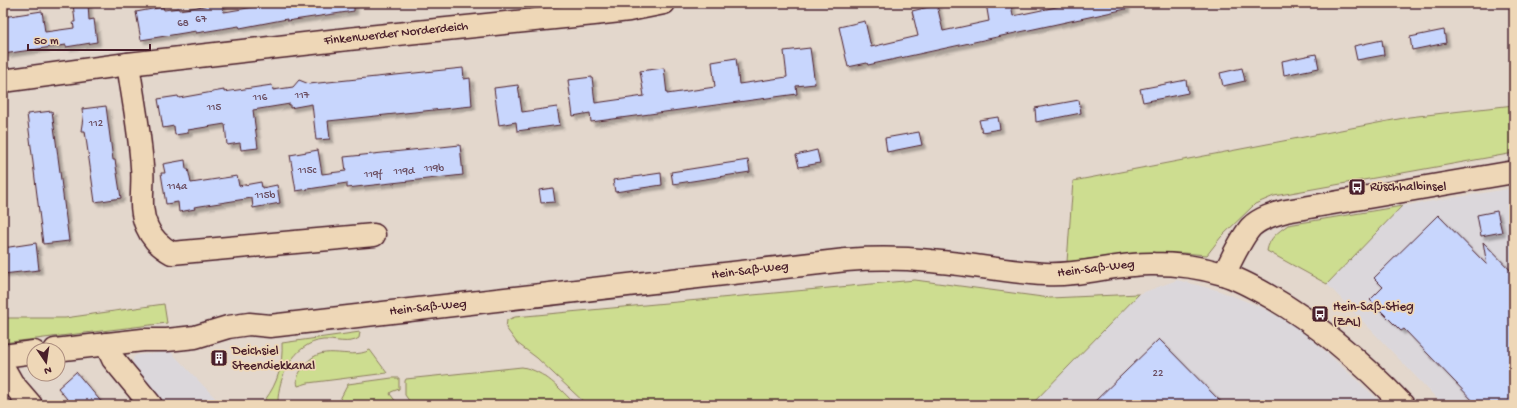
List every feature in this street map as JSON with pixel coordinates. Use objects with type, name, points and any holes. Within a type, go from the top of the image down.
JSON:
[{"type":"street","name":"Finkenwerder Norderdeich","points":[[3,81],[128,64],[463,26],[629,10],[664,3]]},
{"type":"street","points":[[128,64],[142,165],[141,201],[144,218],[150,234],[164,248],[172,253],[374,235]]},
{"type":"street","points":[[1224,274],[1251,227],[1267,217],[1286,211],[1514,172]]},
{"type":"street","name":"Hein-Saß-Weg","points":[[66,349],[143,340],[167,340],[195,337],[228,326],[248,324],[270,326],[846,260],[931,260],[1031,273],[1054,274],[1077,273],[1140,264],[1176,264],[1224,274],[1249,285],[1286,306],[1329,335],[1354,356],[1403,405]]},
{"type":"street","points":[[106,344],[113,359],[151,405]]},
{"type":"street","points":[[3,356],[26,353]]},
{"type":"street","points":[[3,367],[12,383],[31,405]]},
{"type":"shaded area","points":[[1514,188],[1514,405],[1443,405],[1327,284],[1402,206]]},
{"type":"shaded area","points":[[1177,280],[1217,290],[1261,307],[1302,330],[1384,405],[1031,405],[1139,294]]},
{"type":"shaded area","points":[[171,352],[222,405],[163,405],[133,367],[133,358],[136,355]]},
{"type":"green space","points":[[1514,105],[1514,153],[1274,196],[1255,204],[1221,237],[1207,255],[1183,253],[1134,253],[1067,262],[1073,181],[1409,117]]},
{"type":"green space","points":[[1402,206],[1327,284],[1267,251],[1272,239],[1277,233],[1288,225]]},
{"type":"green space","points":[[915,280],[1050,298],[1139,294],[1031,405],[587,405],[537,358],[517,343],[506,328],[507,320],[515,317]]},
{"type":"green space","points":[[164,304],[167,323],[3,343],[3,318],[65,318]]},
{"type":"green space","points":[[360,332],[359,338],[355,340],[323,340],[313,342],[304,347],[296,354],[285,372],[281,382],[278,402],[273,403],[265,400],[270,394],[279,373],[282,358],[282,343]]},
{"type":"green space","points":[[370,350],[387,373],[308,383],[298,386],[297,384],[298,375],[309,360],[317,355],[325,353],[352,354]]},
{"type":"green space","points":[[522,367],[538,372],[558,387],[576,405],[412,405],[405,395],[406,379]]},
{"type":"green space","points":[[399,378],[399,389],[391,392],[390,394],[397,403],[396,405],[337,405],[348,384]]},
{"type":"building","points":[[73,3],[88,3],[89,20],[94,19],[97,42],[3,54],[3,17],[42,11],[45,32],[74,28],[73,22],[75,22]]},
{"type":"building","points":[[222,3],[224,12],[260,6],[259,3],[354,3],[354,11],[287,21],[287,19],[240,28],[239,26],[196,33],[196,31],[141,40],[136,12],[163,7],[164,10],[179,8],[179,10]]},
{"type":"building","points":[[986,3],[1011,3],[1013,16],[1061,6],[1060,3],[1126,3],[1126,9],[868,65],[867,63],[848,67],[839,27],[865,21],[871,47],[918,36],[912,11],[937,5],[943,31],[989,21]]},
{"type":"building","points":[[1444,30],[1446,43],[1412,50],[1410,37]]},
{"type":"building","points":[[1382,40],[1384,55],[1357,60],[1354,46]]},
{"type":"building","points":[[810,48],[815,84],[796,86],[797,94],[591,122],[590,113],[573,116],[568,80],[592,77],[595,103],[644,96],[640,71],[664,68],[667,94],[715,87],[712,62],[736,58],[739,84],[787,77],[784,51]]},
{"type":"building","points":[[1316,54],[1319,68],[1284,75],[1282,61]]},
{"type":"building","points":[[463,68],[464,79],[470,78],[472,106],[328,121],[330,139],[316,140],[312,104],[290,108],[290,104],[253,110],[258,148],[241,150],[240,143],[227,145],[225,124],[188,130],[188,133],[175,135],[174,126],[163,128],[158,99],[178,96],[179,98],[224,90],[224,92],[272,85],[273,90],[293,87],[299,80],[309,84]]},
{"type":"building","points":[[1242,68],[1245,81],[1223,86],[1220,73]]},
{"type":"building","points":[[1186,80],[1188,93],[1143,102],[1140,89]]},
{"type":"building","points":[[518,85],[522,112],[557,107],[560,125],[517,131],[516,122],[499,125],[494,88]]},
{"type":"building","points":[[1079,100],[1081,113],[1036,122],[1035,108]]},
{"type":"building","points":[[106,106],[113,160],[115,160],[121,198],[95,202],[85,131],[81,131],[83,118],[82,109]]},
{"type":"building","points":[[52,111],[69,241],[43,244],[27,114]]},
{"type":"building","points":[[998,117],[1000,129],[982,132],[979,120]]},
{"type":"building","points":[[919,132],[922,145],[887,152],[885,138]]},
{"type":"building","points":[[460,145],[463,175],[347,188],[347,183],[296,191],[290,155],[318,150],[322,174],[346,171],[344,157]]},
{"type":"building","points":[[817,150],[820,163],[799,167],[796,155]]},
{"type":"building","points":[[185,160],[186,169],[188,169],[191,183],[237,176],[239,186],[261,182],[262,188],[277,185],[280,203],[253,208],[252,198],[194,207],[195,209],[179,212],[178,202],[166,204],[161,173],[165,173],[163,164]]},
{"type":"building","points":[[748,160],[750,172],[673,184],[671,172]]},
{"type":"building","points":[[661,173],[662,185],[615,192],[613,180]]},
{"type":"building","points":[[553,188],[555,202],[541,203],[539,190]]},
{"type":"building","points":[[1497,211],[1502,232],[1481,236],[1477,215]]},
{"type":"building","points":[[1438,215],[1487,265],[1483,242],[1514,274],[1514,405],[1477,405],[1404,329],[1401,331],[1370,300],[1383,287],[1374,278]]},
{"type":"building","points":[[36,243],[39,270],[3,274],[3,248]]},
{"type":"building","points":[[1159,339],[1224,405],[1091,405]]},
{"type":"building","points":[[76,372],[104,405],[72,405],[58,388]]},
{"type":"place","name":"Rüschhalbinsel","points":[[1357,187]]},
{"type":"place","name":"Hein-Saß-Stieg (ZAL)","points":[[1320,314]]},
{"type":"place","name":"Deichsiel Steendiekkanal","points":[[219,358]]}]
